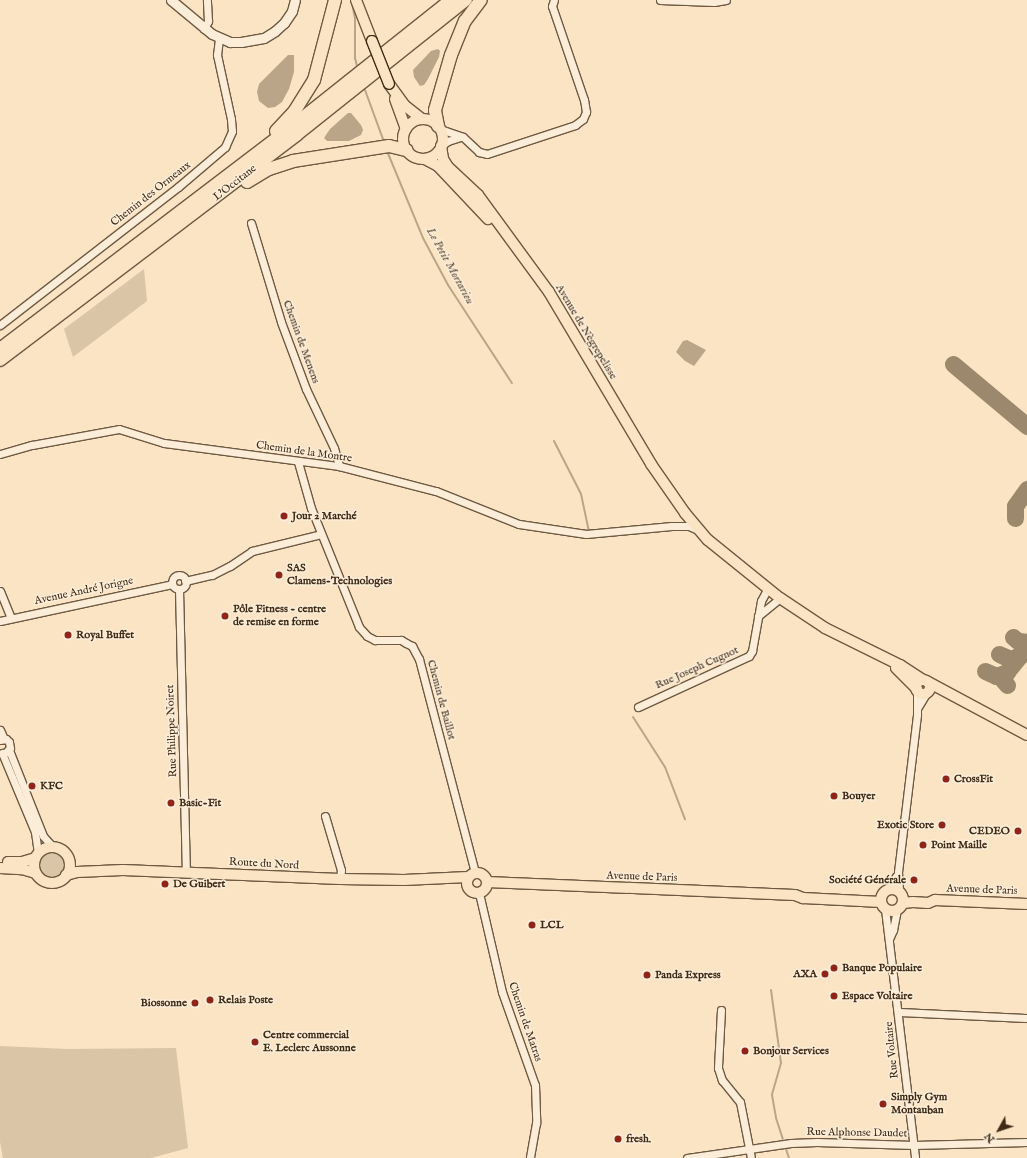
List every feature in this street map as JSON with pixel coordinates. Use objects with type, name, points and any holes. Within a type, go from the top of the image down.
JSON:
[{"type":"highway","points":[[191,204],[284,123],[303,101],[314,80],[335,0]]},
{"type":"highway","name":"L'Occitane","points":[[0,349],[191,204],[451,0]]},
{"type":"highway","name":"L'Occitane","points":[[0,360],[152,246],[296,135],[466,0]]},
{"type":"highway","points":[[439,127],[435,110],[451,55],[465,22],[481,0]]},
{"type":"highway","points":[[152,246],[260,174],[278,166],[293,161],[389,146],[406,150]]},
{"type":"main road","points":[[171,0],[204,29],[219,38],[230,42],[241,42],[264,38],[275,31],[284,23],[292,11],[295,0]]},
{"type":"main road","points":[[356,0],[365,19],[406,129]]},
{"type":"main road","points":[[364,0],[365,19]]},
{"type":"main road","points":[[389,84],[404,105],[422,119]]},
{"type":"main road","points":[[416,120],[428,120],[439,127],[443,140],[435,155],[425,159],[415,157],[406,150],[403,140],[406,129],[416,120]]},
{"type":"main road","name":"Avenue de Nègrepelisse","points":[[441,146],[443,159],[448,167],[478,195],[509,240],[549,292],[651,464],[685,514],[708,540],[780,598],[825,628],[889,661],[923,688],[943,690],[1027,735]]},
{"type":"main road","name":"Avenue de Nègrepelisse","points":[[425,159],[438,166],[509,240]]},
{"type":"main road","name":"Avenue de Nègrepelisse","points":[[637,439],[690,513],[728,555]]},
{"type":"main road","points":[[0,862],[17,863],[36,856],[44,849],[53,847],[60,850],[68,859],[69,867],[66,875],[58,882],[53,883],[43,881],[35,873],[22,869],[0,868]]},
{"type":"main road","points":[[35,873],[36,856]]},
{"type":"main road","name":"Route du Nord","points":[[68,859],[80,865],[123,870]]},
{"type":"main road","name":"Route du Nord","points":[[66,875],[77,872],[123,870],[340,879],[470,879]]},
{"type":"main road","points":[[485,876],[488,882],[486,888],[479,894],[473,893],[470,879],[485,876]]},
{"type":"main road","name":"Avenue de Paris","points":[[488,882],[795,895],[804,892],[882,902],[893,911],[898,897],[929,897],[935,900],[1027,904]]},
{"type":"main road","points":[[882,902],[884,890],[898,897]]},
{"type":"street","points":[[204,29],[208,21],[207,0]]},
{"type":"street","points":[[439,127],[447,133],[463,137],[479,152],[487,154],[575,125],[583,119],[586,112],[584,100],[552,6],[554,0]]},
{"type":"street","points":[[660,0],[714,2],[726,0]]},
{"type":"street","name":"Chemin des Ormeaux","points":[[0,325],[172,192],[225,147],[232,131],[231,119],[217,55],[219,38]]},
{"type":"street","points":[[441,146],[453,138],[463,137]]},
{"type":"street","name":"Chemin de Menens","points":[[251,223],[281,322],[306,389],[334,448],[339,466]]},
{"type":"street","name":"Chemin de la Montre","points":[[0,454],[32,445],[119,429],[164,443],[298,462],[339,466],[436,491],[519,524],[586,534],[672,526],[689,526],[699,530]]},
{"type":"street","name":"Chemin de Baillot","points":[[298,462],[311,508],[359,627],[367,636],[375,640],[401,640],[412,646],[419,659],[470,879]]},
{"type":"street","points":[[672,526],[683,521],[685,514]]},
{"type":"street","points":[[185,581],[212,575],[230,566],[252,551],[322,534]]},
{"type":"street","points":[[177,576],[182,577],[185,581],[184,586],[179,589],[172,584],[173,579],[177,576]]},
{"type":"street","name":"Avenue André Jorigne","points":[[0,621],[172,584]]},
{"type":"street","name":"Rue Joseph Cugnot","points":[[638,707],[749,656],[752,651],[761,601],[768,588]]},
{"type":"street","name":"Rue Philippe Noiret","points":[[179,589],[186,872]]},
{"type":"street","points":[[0,591],[11,618]]},
{"type":"street","points":[[758,616],[780,598]]},
{"type":"street","name":"Rue Voltaire","points":[[889,939],[893,930],[898,897],[898,872],[918,709],[923,688]]},
{"type":"street","points":[[0,730],[2,739],[10,744],[4,752]]},
{"type":"street","points":[[4,752],[43,836],[53,847]]},
{"type":"street","points":[[4,752],[35,832],[36,856]]},
{"type":"street","points":[[325,816],[341,870],[340,879]]},
{"type":"street","name":"Chemin de Matras","points":[[479,894],[502,992],[534,1085],[536,1124],[530,1158]]},
{"type":"street","name":"Rue Voltaire","points":[[882,902],[889,939],[915,1158]]},
{"type":"street","points":[[721,1010],[718,1068],[722,1080],[740,1102],[751,1158]]},
{"type":"street","points":[[898,1012],[1027,1018]]},
{"type":"street","name":"Rue Alphonse Daudet","points":[[687,1158],[750,1149],[817,1142],[914,1145],[1027,1142]]},
{"type":"shaded area","points":[[438,49],[440,51],[439,57],[428,79],[424,85],[420,86],[414,77],[413,70],[431,51]]},
{"type":"shaded area","points":[[288,55],[294,55],[294,72],[289,89],[282,102],[275,107],[268,108],[259,101],[257,92],[259,84]]},
{"type":"shaded area","points":[[348,113],[351,113],[361,125],[363,130],[361,135],[349,141],[327,141],[324,138],[330,129]]},
{"type":"shaded area","points":[[144,269],[147,301],[73,357],[64,329]]},
{"type":"shaded area","points":[[687,340],[706,350],[694,366],[685,361],[676,352],[683,341]]},
{"type":"shaded area","points":[[51,851],[61,855],[65,865],[61,875],[51,879],[41,875],[37,865],[41,855]]},
{"type":"shaded area","points":[[0,1046],[68,1049],[176,1048],[188,1148],[151,1158],[3,1158],[0,1142]]},
{"type":"waterway","name":"Le Petit Mortarieu","points":[[352,3],[355,18],[355,58],[357,66]]},
{"type":"waterway","name":"Le Petit Mortarieu","points":[[365,90],[384,142]]},
{"type":"waterway","name":"Le Petit Mortarieu","points":[[387,151],[423,238],[448,285],[512,383]]},
{"type":"waterway","name":"Le Petit Mortarieu","points":[[554,441],[581,494],[589,531]]},
{"type":"waterway","name":"Le Petit Mortarieu","points":[[633,717],[665,767],[685,819]]},
{"type":"waterway","name":"Le Petit Mortarieu","points":[[771,990],[781,1063],[772,1095],[776,1118],[783,1139]]},
{"type":"waterway","name":"Le Petit Mortarieu","points":[[786,1149],[789,1158]]},
{"type":"taxiway","points":[[953,364],[1027,426]]},
{"type":"taxiway","points":[[1015,518],[1015,506],[1027,489]]},
{"type":"taxiway","points":[[1013,637],[1018,641],[1027,642]]},
{"type":"taxiway","points":[[1007,685],[1003,680],[1005,674],[1027,647]]},
{"type":"taxiway","points":[[999,654],[1010,659],[1021,655]]},
{"type":"taxiway","points":[[985,671],[996,676],[1007,672]]},
{"type":"place","name":"Jour 2 Marché","points":[[284,516]]},
{"type":"place","name":"SAS Clamens-Technologies","points":[[279,575]]},
{"type":"place","name":"Pôle Fitness - centre de remise en forme","points":[[225,616]]},
{"type":"place","name":"Royal Buffet","points":[[68,635]]},
{"type":"place","name":"CrossFit","points":[[946,779]]},
{"type":"place","name":"KFC","points":[[32,786]]},
{"type":"place","name":"Bouyer","points":[[834,796]]},
{"type":"place","name":"Basic-Fit","points":[[171,803]]},
{"type":"place","name":"Exotic Store","points":[[942,825]]},
{"type":"place","name":"CEDEO","points":[[1018,831]]},
{"type":"place","name":"Point Maille","points":[[923,845]]},
{"type":"place","name":"Société Générale","points":[[914,880]]},
{"type":"place","name":"De Guibert","points":[[165,884]]},
{"type":"place","name":"LCL","points":[[532,925]]},
{"type":"place","name":"Banque Populaire","points":[[834,968]]},
{"type":"place","name":"AXA","points":[[825,974]]},
{"type":"place","name":"Panda Express","points":[[647,975]]},
{"type":"place","name":"Espace Voltaire","points":[[834,996]]},
{"type":"place","name":"Relais Poste","points":[[210,1000]]},
{"type":"place","name":"Biossonne","points":[[195,1003]]},
{"type":"place","name":"Centre commercial E. Leclerc Aussonne","points":[[255,1042]]},
{"type":"place","name":"Bonjour Services","points":[[745,1051]]},
{"type":"place","name":"Simply Gym Montauban","points":[[883,1104]]},
{"type":"place","name":"fresh.","points":[[618,1139]]}]
